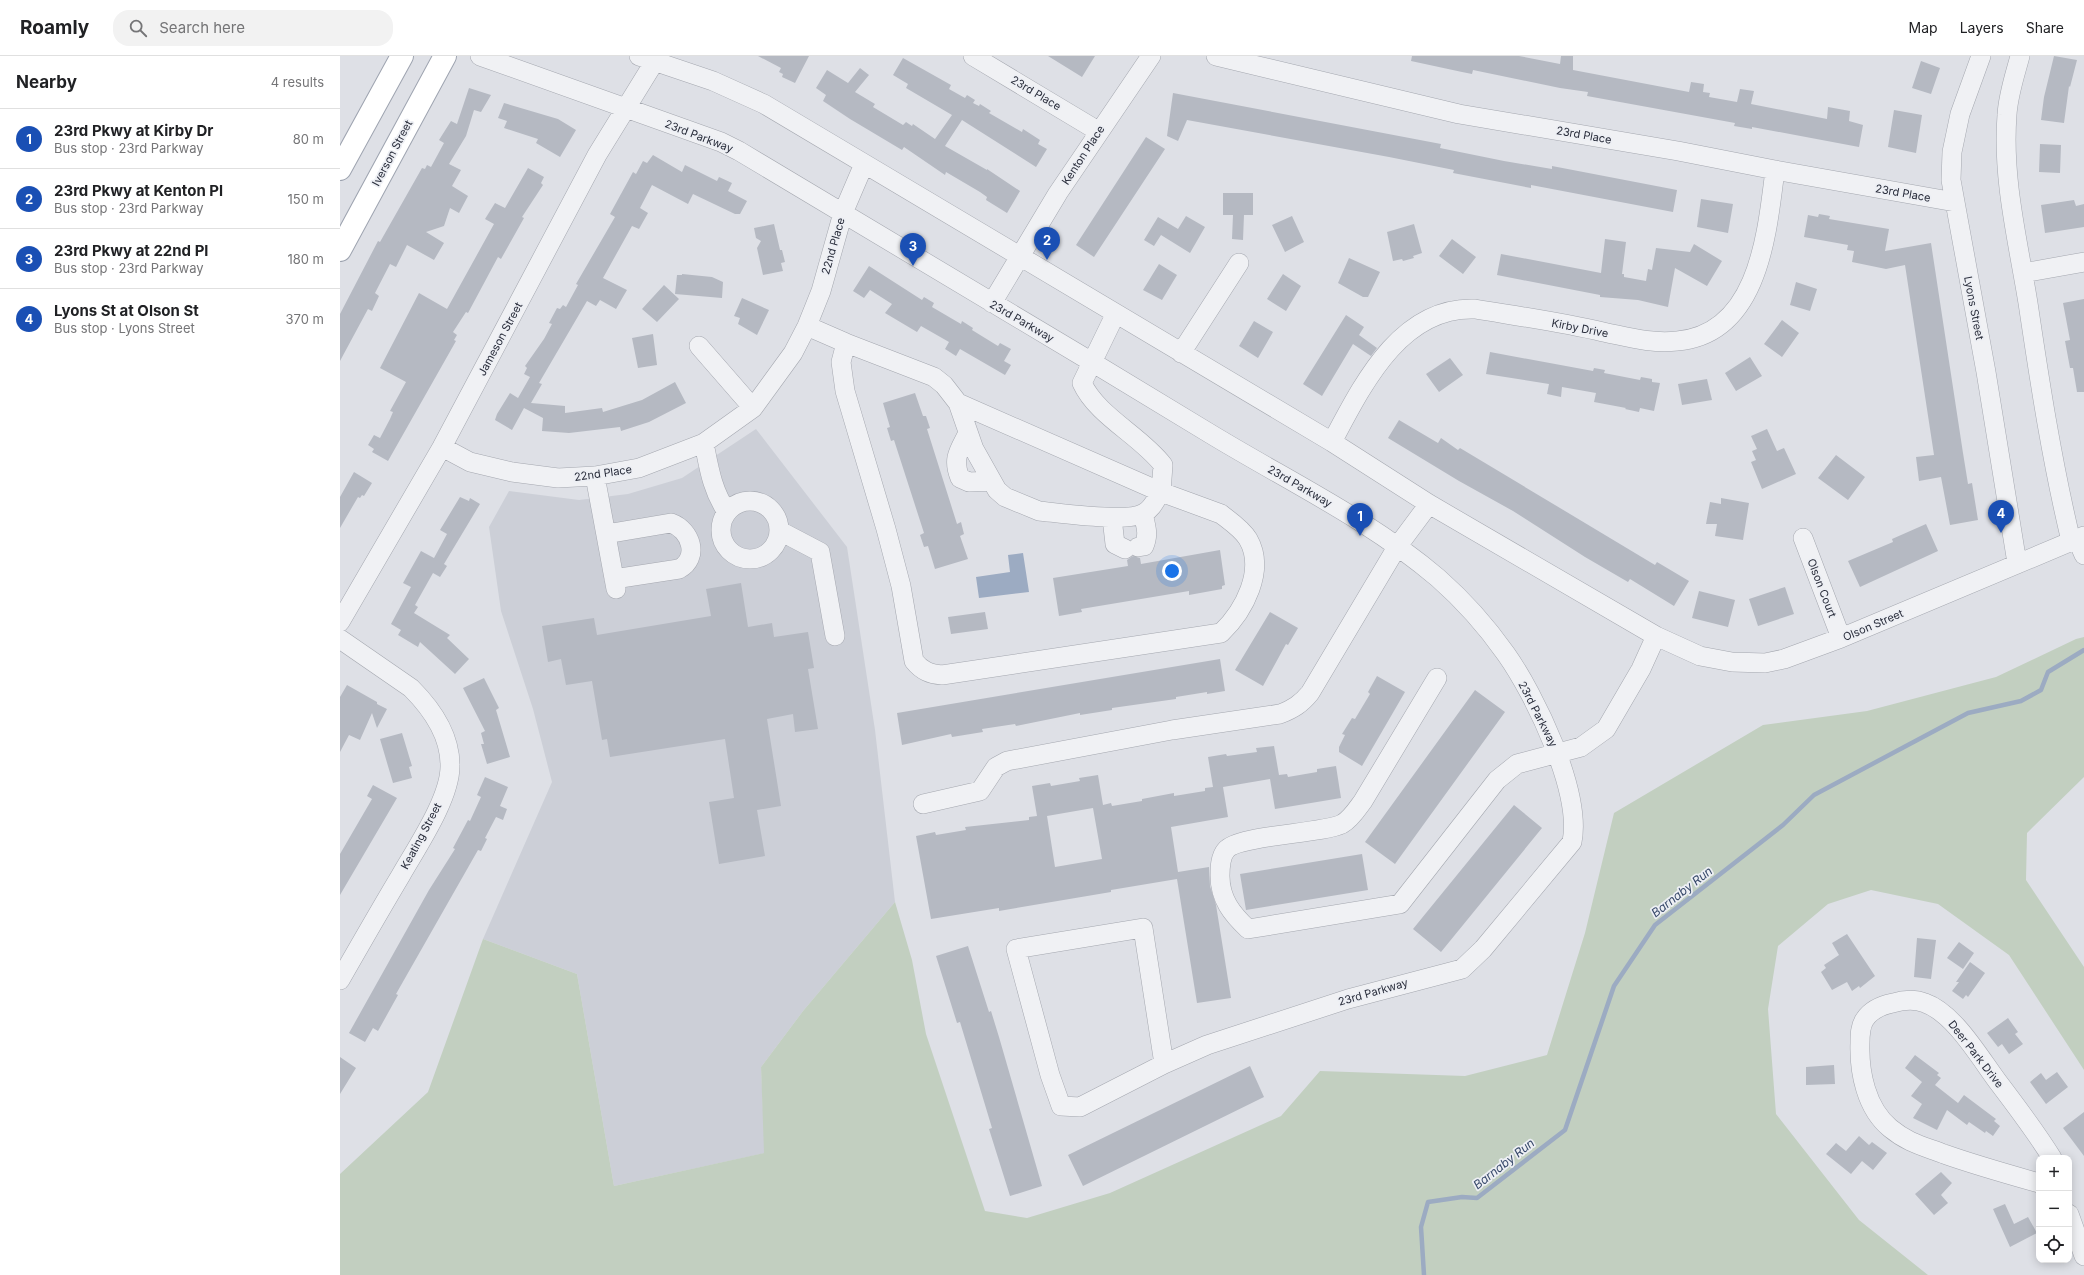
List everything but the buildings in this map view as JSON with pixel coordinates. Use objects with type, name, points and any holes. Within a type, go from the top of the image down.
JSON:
[{"type":"main road","points":[[340,169],[402,56]]},
{"type":"main road","name":"Iverson Street","points":[[340,250],[445,56]]},
{"type":"street","name":"23rd Parkway","points":[[480,56],[721,142],[739,151],[1228,444],[1331,503],[1397,547],[1439,579],[1485,627],[1503,650],[1533,701],[1557,753],[1574,816],[1575,828],[1572,842],[1483,949],[1462,969],[1348,998],[1207,1046],[1164,1064],[1080,1107],[1061,1106],[1050,1075],[1016,949],[1142,928],[1164,1064]]},
{"type":"street","name":"23rd Place","points":[[973,56],[1098,131]]},
{"type":"street","name":"Kenton Place","points":[[992,303],[1058,193],[1098,131],[1151,56]]},
{"type":"street","name":"23rd Place","points":[[1216,56],[1459,114],[1678,151],[1955,202]]},
{"type":"street","name":"Lyons Street","points":[[1981,56],[1960,114],[1952,152],[1951,180],[1986,372],[2017,564]]},
{"type":"street","points":[[2020,56],[2007,113],[2005,149],[2009,195],[2023,273],[2048,437],[2079,543]]},
{"type":"street","name":"Jameson Street","points":[[340,622],[442,447],[597,155],[625,109],[651,58]]},
{"type":"street","points":[[651,58],[713,81],[764,104],[1181,354],[1332,442],[1428,504],[1656,636],[1641,669],[1606,729],[1581,747],[1517,764],[1497,780],[1400,904],[1248,929],[1228,907],[1220,883],[1223,855],[1227,848],[1247,841],[1342,824],[1363,801],[1437,678]]},
{"type":"street","name":"22nd Place","points":[[442,447],[470,462],[512,472],[558,478],[595,476],[639,468],[704,443],[753,408],[793,353],[808,326],[821,291],[843,213],[864,164]]},
{"type":"street","name":"Kirby Drive","points":[[1332,442],[1351,407],[1378,364],[1391,348],[1405,334],[1440,313],[1459,308],[1475,308],[1654,342],[1687,340],[1715,329],[1736,310],[1749,289],[1768,231],[1775,170]]},
{"type":"street","points":[[2023,273],[2084,262]]},
{"type":"street","points":[[1181,354],[1239,263]]},
{"type":"street","points":[[808,326],[846,343],[934,377],[944,385],[958,403],[974,449],[997,490],[1005,497],[1039,511],[1112,518],[1143,514],[1152,506],[1161,492],[1163,465],[1154,454],[1103,410],[1086,393],[1082,382],[1091,361],[1116,315]]},
{"type":"street","points":[[846,343],[841,362],[845,391],[895,564],[914,661],[919,668],[930,674],[942,675],[1221,633],[1233,621],[1246,601],[1254,563],[1250,544],[1234,525],[1221,514],[1161,492],[958,403]]},
{"type":"street","points":[[699,346],[753,408]]},
{"type":"street","points":[[968,433],[956,458],[956,469],[960,478],[969,482],[992,481]]},
{"type":"street","points":[[704,443],[712,482],[719,501],[727,512]]},
{"type":"street","points":[[595,476],[615,584],[679,569],[686,565],[690,559],[691,545],[686,533],[677,525],[671,523],[606,534]]},
{"type":"street","points":[[753,500],[767,505],[776,516],[780,531],[776,545],[771,550],[758,558],[744,558],[731,552],[722,540],[721,525],[727,512],[739,502],[753,500]]},
{"type":"street","points":[[922,804],[980,791],[996,767],[1007,761],[1172,730],[1280,714],[1295,708],[1303,703],[1310,694],[1397,547],[1428,504]]},
{"type":"street","points":[[1112,518],[1115,544],[1132,548],[1144,546],[1147,540],[1148,534],[1143,514]]},
{"type":"street","points":[[780,531],[820,552],[834,636]]},
{"type":"street","name":"Olson Court","points":[[1803,538],[1841,638]]},
{"type":"street","name":"Olson Street","points":[[1656,636],[1700,656],[1732,662],[1765,663],[1784,659],[1841,638],[2017,564],[2079,543]]},
{"type":"street","name":"Keating Street","points":[[340,638],[412,688],[439,721],[446,744],[450,765],[447,786],[433,819],[340,980]]},
{"type":"street","name":"Deer Park Drive","points":[[2036,1182],[1978,1166],[1916,1146],[1890,1127],[1879,1115],[1868,1096],[1861,1074],[1861,1027],[1865,1019],[1872,1012],[1885,1005],[1898,1001],[1913,1000],[1926,1003],[1941,1012],[1959,1030],[2050,1155]]},
{"type":"street","points":[[2072,1222],[2084,1256]]},
{"type":"shaded area","points":[[756,429],[847,547],[875,730],[895,902],[803,1011],[761,1067],[765,1153],[614,1186],[577,974],[483,939],[552,782],[533,709],[501,611],[489,527],[509,491],[579,500],[628,494],[682,478]]},
{"type":"green space","points":[[2084,637],[2084,777],[2027,833],[2026,880],[2084,967],[2084,1070],[2009,955],[1938,904],[1871,890],[1828,904],[1778,946],[1768,1009],[1776,1114],[1859,1220],[1928,1275],[340,1275],[340,1174],[428,1092],[483,939],[577,974],[614,1186],[764,1153],[761,1067],[803,1011],[895,902],[912,960],[926,1034],[985,1211],[1027,1218],[1110,1193],[1281,1116],[1320,1071],[1465,1076],[1547,1055],[1585,933],[1614,813],[1763,725],[1867,711],[1996,677],[2076,639]]},
{"type":"water","points":[[1023,553],[1029,592],[979,598],[976,577],[1010,572],[1008,555]]},
{"type":"waterway","name":"Barnaby Run","points":[[1424,1275],[1421,1227],[1428,1202],[1462,1197],[1477,1198],[1565,1130],[1614,986],[1655,925],[1783,825],[1814,795],[1968,713],[2021,701],[2041,690],[2048,672],[2084,650]]},
{"type":"place","name":"23rd Pkwy at Kenton Pl","points":[[1047,260]]},
{"type":"place","name":"23rd Pkwy at 22nd Pl","points":[[913,266]]},
{"type":"place","name":"Lyons St at Olson St","points":[[2001,533]]},
{"type":"place","name":"23rd Pkwy at Kirby Dr","points":[[1360,536]]}]
